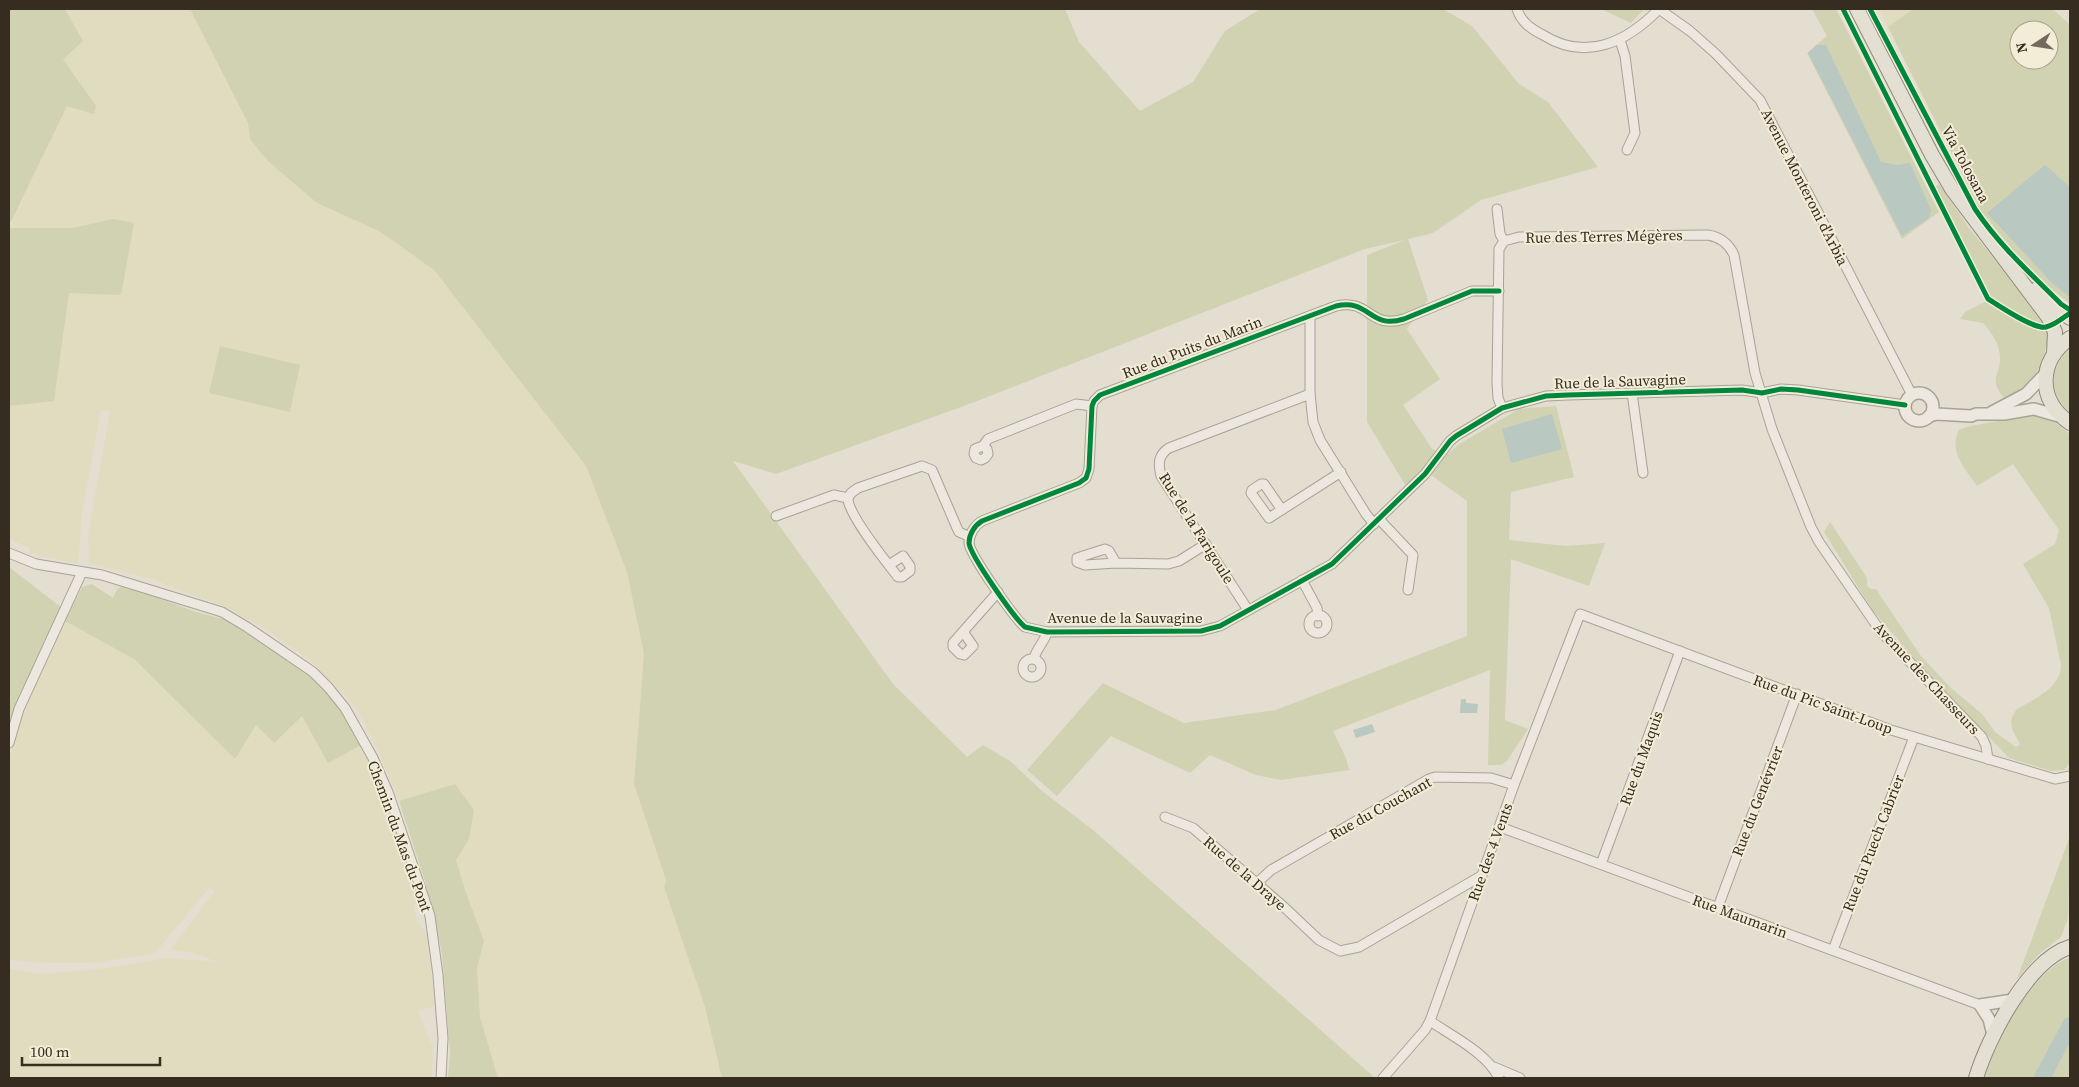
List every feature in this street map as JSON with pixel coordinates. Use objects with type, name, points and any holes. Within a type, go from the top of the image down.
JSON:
[{"type":"main road","points":[[1857,9],[1932,155],[1963,205],[2049,318],[2055,332],[2054,353],[2046,373],[2046,385],[2048,397],[2054,408],[2066,420]]},
{"type":"main road","points":[[1998,252],[2054,307],[2070,318]]},
{"type":"main road","points":[[2054,353],[2070,338]]},
{"type":"main road","points":[[1976,1078],[1993,1035],[2013,1000],[2043,964],[2068,945]]},
{"type":"street","points":[[1517,9],[1520,18],[1528,26],[1556,42],[1578,47],[1588,47],[1620,40],[1639,28],[1659,9]]},
{"type":"street","name":"Avenue Monteroni d'Arbia","points":[[1659,9],[1690,31],[1716,54],[1760,100],[1912,395]]},
{"type":"street","points":[[1620,40],[1625,56],[1635,133],[1627,150]]},
{"type":"street","points":[[1497,209],[1500,234],[1504,241]]},
{"type":"street","name":"Rue des Terres Mégères","points":[[1502,408],[1498,398],[1496,382],[1499,249],[1504,241],[1519,237],[1708,235],[1723,240]]},
{"type":"street","name":"Avenue des Chasseurs","points":[[1723,240],[1731,247],[1734,255],[1753,366],[1772,429],[1811,527],[1819,542],[1881,632],[1982,738],[1986,746],[1988,759]]},
{"type":"street","name":"Rue du Puits du Marin","points":[[1092,406],[1100,395],[1336,306],[1348,304],[1363,308],[1376,319],[1393,322],[1472,291],[1499,291]]},
{"type":"street","points":[[1310,316],[1310,394],[1316,432],[1366,514],[1377,521],[1413,555],[1408,590]]},
{"type":"street","points":[[1991,412],[2026,394],[2046,373]]},
{"type":"street","name":"Rue de la Sauvagine","points":[[1377,521],[1425,474],[1450,440],[1502,408],[1546,396],[1742,390],[1762,393],[1781,389],[1905,405]]},
{"type":"street","points":[[1632,393],[1644,474]]},
{"type":"street","name":"Rue de la Farigoule","points":[[1248,610],[1161,476],[1159,460],[1163,452],[1169,448],[1310,394]]},
{"type":"street","points":[[1976,414],[1972,411],[1944,407],[1931,402],[1925,395],[1921,394],[1912,395],[1905,405],[1908,416],[1914,420],[1922,421],[1929,416],[1937,414],[1971,416],[1991,412],[2004,414],[2034,409],[2066,420]]},
{"type":"street","points":[[1929,416],[1932,409],[1931,402]]},
{"type":"street","points":[[964,633],[998,592],[971,550],[970,537],[973,529],[982,520],[1079,483],[1086,478],[1089,469],[1092,406],[1076,404],[988,439],[983,446]]},
{"type":"street","points":[[889,565],[850,510],[848,498],[850,493],[858,488],[916,466],[927,467],[935,476],[959,532],[970,537]]},
{"type":"street","points":[[1282,510],[1341,472]]},
{"type":"street","points":[[776,516],[834,495],[848,498]]},
{"type":"street","name":"Avenue de la Sauvagine","points":[[998,592],[1025,627],[1047,632],[1201,631],[1214,628],[1332,564],[1377,521]]},
{"type":"street","points":[[1116,563],[1174,564],[1206,544]]},
{"type":"street","name":"Chemin du Mas du Pont","points":[[9,553],[36,564],[102,575],[222,612],[248,627],[313,672],[328,687],[345,708],[373,758],[388,792],[430,916],[439,984],[443,1038],[441,1078]]},
{"type":"street","points":[[9,743],[19,709],[82,572]]},
{"type":"street","points":[[1302,580],[1317,608],[1318,616]]},
{"type":"street","name":"Rue du Pic Saint-Loup","points":[[1580,614],[1914,736],[2055,779],[2068,777]]},
{"type":"street","name":"Rue des 4 Vents","points":[[1383,1078],[1425,1030],[1430,1021],[1514,785],[1580,614]]},
{"type":"street","points":[[1034,659],[1036,651],[1047,635],[1047,632]]},
{"type":"street","name":"Rue du Maquis","points":[[1601,864],[1680,651]]},
{"type":"street","name":"Rue du Genévrier","points":[[1718,907],[1797,694]]},
{"type":"street","name":"Rue du Puech Cabrier","points":[[1833,950],[1914,736]]},
{"type":"street","name":"Rue du Couchant","points":[[1257,883],[1271,870],[1429,779],[1435,777],[1491,778],[1514,785]]},
{"type":"street","name":"Rue de la Draye","points":[[1165,817],[1193,828],[1319,940],[1340,951],[1359,947],[1482,876]]},
{"type":"street","name":"Rue Maumarin","points":[[1500,827],[1980,1005]]},
{"type":"street","points":[[1993,1035],[1989,1019],[1980,1005],[2013,1000]]},
{"type":"street","points":[[1430,1021],[1494,1067],[1520,1078]]},
{"type":"street","points":[[1494,1067],[1499,1078]]},
{"type":"shaded area","points":[[65,9],[190,9],[248,123],[250,139],[317,203],[379,231],[434,270],[586,466],[627,572],[644,654],[634,784],[666,880],[664,887],[705,1007],[722,1078],[498,1078],[480,1017],[477,967],[484,941],[456,860],[469,839],[455,784],[399,801],[380,755],[357,708],[311,661],[266,629],[222,605],[155,580],[89,563],[88,535],[110,411],[101,410],[82,514],[78,564],[29,553],[30,548],[9,539],[9,406],[54,401],[69,293],[134,224],[113,219],[73,228],[9,228],[67,106],[94,113],[96,106],[63,58],[83,41]]},
{"type":"shaded area","points":[[1879,9],[1913,9],[1888,27]]},
{"type":"shaded area","points":[[1816,45],[1826,45],[1881,162],[1897,165],[1910,163],[1931,210],[1929,218],[1902,236],[1808,53]]},
{"type":"shaded area","points":[[2045,165],[2070,187],[2070,297],[2053,284],[1987,213]]},
{"type":"shaded area","points":[[1552,414],[1562,449],[1511,463],[1502,429]]},
{"type":"shaded area","points":[[65,621],[134,659],[235,759],[256,725],[302,716],[361,745],[368,757],[392,821],[417,899],[414,907],[417,922],[427,934],[435,1006],[418,1011],[433,1048],[432,1078],[9,1078],[9,969],[44,974],[107,968],[167,958],[218,962],[190,952],[170,950],[215,890],[209,888],[155,953],[94,963],[43,963],[9,960],[9,758],[24,708]]},
{"type":"shaded area","points":[[1461,699],[1466,699],[1466,703],[1478,704],[1477,713],[1460,713]]},
{"type":"shaded area","points":[[1372,724],[1375,732],[1356,738],[1353,730]]},
{"type":"green space","points":[[9,9],[65,9],[83,41],[63,59],[96,106],[94,114],[67,106],[9,226]]},
{"type":"green space","points":[[190,9],[1065,9],[1079,42],[1140,111],[1193,82],[1225,31],[1260,9],[1443,9],[1472,26],[1519,84],[1548,102],[1598,167],[1481,200],[1433,233],[1408,239],[1428,300],[1407,329],[1440,379],[1403,405],[1432,449],[1447,454],[1461,443],[1519,409],[1556,406],[1574,477],[1511,492],[1509,540],[1566,546],[1605,543],[1589,586],[1511,559],[1505,720],[1528,729],[1507,761],[1501,765],[1488,765],[1490,670],[1333,731],[1346,758],[1349,770],[1281,780],[1256,775],[1210,755],[1190,773],[1111,736],[1057,796],[1027,770],[1103,683],[1184,723],[1276,710],[1467,636],[1467,501],[1431,475],[1405,485],[1367,422],[1367,255],[1405,240],[1365,249],[972,403],[776,474],[733,461],[893,684],[967,757],[983,745],[1010,761],[1042,791],[1093,830],[1374,1077],[722,1078],[705,1007],[664,887],[666,880],[634,784],[644,654],[627,572],[586,466],[434,270],[379,231],[317,203],[268,161],[250,139],[248,123]]},
{"type":"green space","points":[[1601,9],[1644,9],[1631,23]]},
{"type":"green space","points":[[1812,9],[1836,9],[1939,212],[1902,239],[1807,53],[1827,36]]},
{"type":"green space","points":[[1913,9],[2053,9],[2070,25],[2070,303],[2049,288],[2013,250],[1981,211],[1888,27]]},
{"type":"green space","points":[[1939,184],[1969,228],[2045,322],[2049,338],[2040,367],[2026,387],[2004,398],[1996,382],[2000,358],[1999,348],[1995,339],[1983,323],[1960,319],[1965,312],[1987,301],[1931,191]]},
{"type":"green space","points":[[113,219],[134,223],[121,295],[69,293],[54,401],[9,406],[9,228],[73,228]]},
{"type":"green space","points":[[220,346],[300,365],[290,412],[209,393]]},
{"type":"green space","points":[[2070,349],[2070,412],[2058,397],[2054,380],[2058,364]]},
{"type":"green space","points":[[2029,415],[2051,420],[2070,434],[2070,763],[2064,770],[2051,771],[2009,758],[1915,659],[1873,611],[1824,532],[1830,522],[1867,578],[1867,586],[1871,589],[1876,589],[1921,656],[1951,688],[1982,714],[1995,732],[2016,747],[2020,744],[2011,724],[2013,715],[2016,710],[2052,686],[2060,673],[2061,665],[2049,608],[2023,564],[2055,544],[2059,530],[2013,464],[1977,486],[1959,460],[1955,446],[1959,430],[1966,427]]},
{"type":"green space","points":[[9,567],[62,608],[26,682],[9,729]]},
{"type":"green space","points":[[92,584],[113,598],[117,589],[124,585],[196,612],[223,619],[278,651],[321,684],[342,710],[361,745],[328,763],[302,716],[274,743],[256,725],[235,759],[134,659],[65,621],[82,587]]},
{"type":"green space","points":[[455,784],[474,810],[469,839],[456,860],[484,941],[477,968],[480,1017],[498,1078],[448,1078],[450,1052],[442,953],[425,881],[399,801]]},
{"type":"green space","points":[[2070,836],[2068,918],[2061,937],[2039,954],[2017,979]]},
{"type":"green space","points":[[2070,958],[2070,1078],[1984,1078],[2001,1033],[2016,1008],[2042,976],[2061,961]]},
{"type":"waterway","points":[[2042,1078],[2070,1025]]},
{"type":"cycle path","points":[[1843,9],[1988,299],[2008,312],[2041,327],[2053,325],[2070,313]]},
{"type":"cycle path","name":"Via Tolosana","points":[[1870,9],[1975,209],[1994,235],[2016,259],[2061,304],[2070,310]]},
{"type":"cycle path","points":[[1499,291],[1472,291],[1404,319],[1392,321],[1376,318],[1356,306],[1336,306],[1100,395],[1092,406],[1089,469],[1086,478],[1079,483],[982,521],[971,533],[969,543],[971,550],[1012,612],[1025,627],[1047,632],[1201,631],[1220,626],[1332,564],[1425,474],[1450,441],[1502,408],[1546,396],[1742,390],[1762,393],[1781,389],[1905,405]]}]
